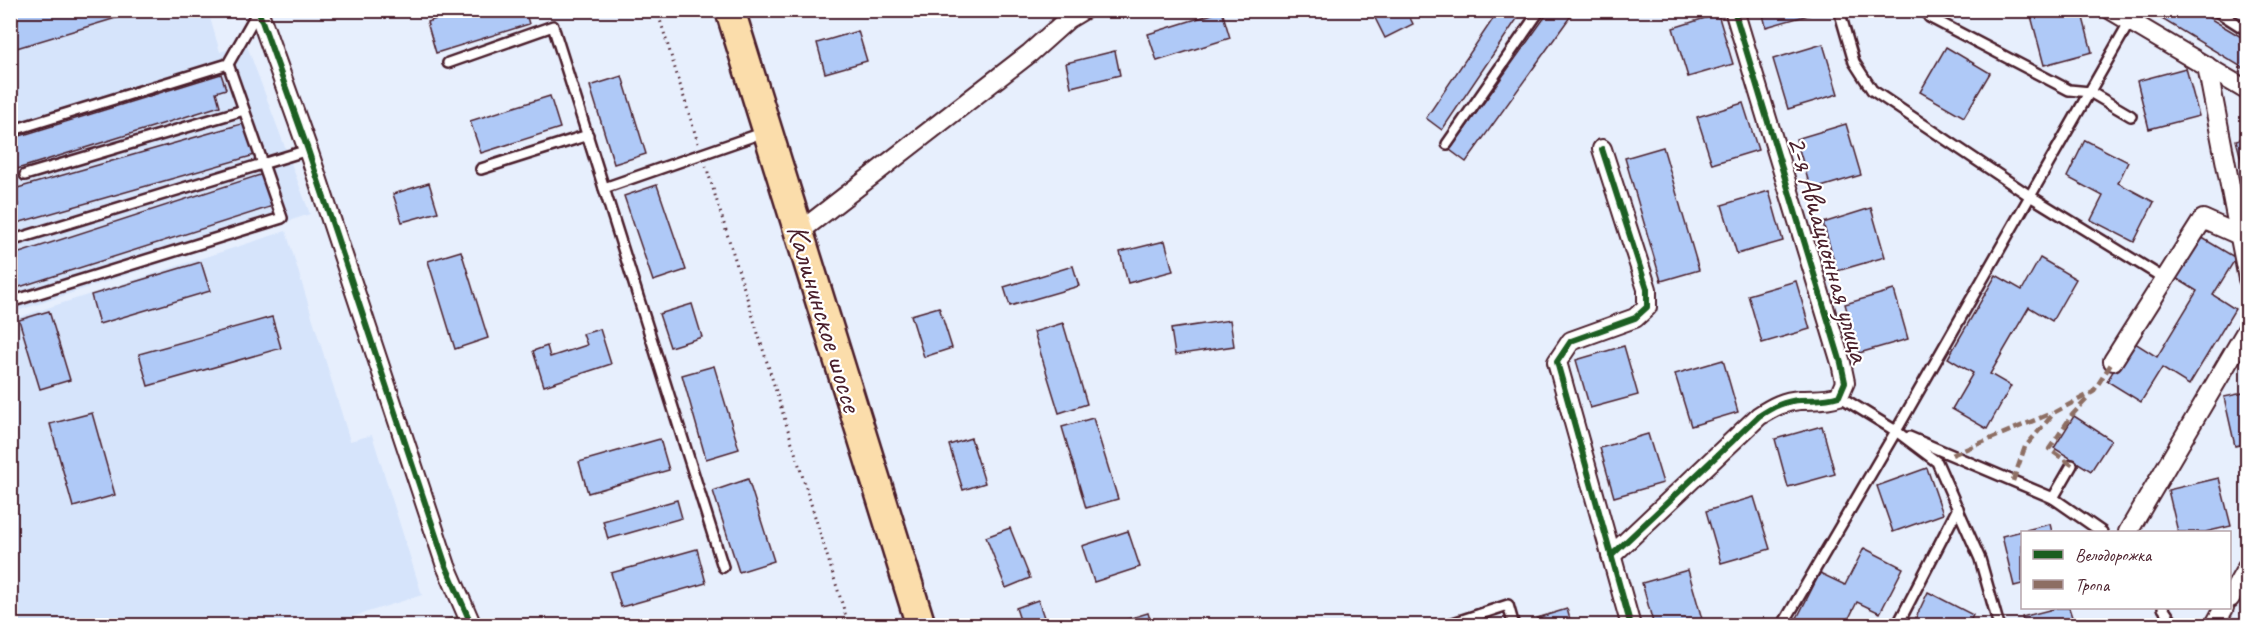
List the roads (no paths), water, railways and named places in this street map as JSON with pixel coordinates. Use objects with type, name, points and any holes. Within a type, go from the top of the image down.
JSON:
[{"type":"main road","name":"Калининское шоссе","points":[[730,10],[921,626]]},
{"type":"street","points":[[798,233],[1030,53],[1068,19],[1083,10]]},
{"type":"street","name":"2-я Авиационная улица","points":[[1611,556],[1759,416],[1778,404],[1800,400],[1827,401],[1839,396],[1845,382],[1734,10]]},
{"type":"street","points":[[2111,10],[2247,91]]},
{"type":"street","points":[[258,11],[308,150],[446,566],[472,626]]},
{"type":"street","points":[[2207,66],[2247,279]]},
{"type":"street","points":[[1602,149],[1647,289],[1647,307],[1635,318],[1571,341],[1557,362],[1631,626]]},
{"type":"street","points":[[2113,360],[2203,219],[2239,235]]},
{"type":"street","points":[[2129,531],[2247,328]]},
{"type":"street","points":[[2231,594],[2247,566]]},
{"type":"street","points":[[2214,626],[2223,609]]},
{"type":"lane","points":[[1447,144],[1540,10]]},
{"type":"lane","points":[[1839,10],[1854,62],[1872,90],[2030,196],[2165,279]]},
{"type":"lane","points":[[2215,10],[2247,31]]},
{"type":"lane","points":[[10,130],[228,64],[258,11]]},
{"type":"lane","points":[[1929,17],[2069,90],[2090,92],[2131,116]]},
{"type":"lane","points":[[1782,626],[2130,21]]},
{"type":"lane","points":[[448,63],[553,26],[723,567]]},
{"type":"lane","points":[[10,302],[282,218],[228,64]]},
{"type":"lane","points":[[25,175],[244,110]]},
{"type":"lane","points":[[604,188],[767,131]]},
{"type":"lane","points":[[481,169],[588,135]]},
{"type":"lane","points":[[10,241],[308,150]]},
{"type":"lane","points":[[1839,396],[1896,431],[1937,462],[1980,559],[1999,626]]},
{"type":"lane","points":[[1896,431],[2053,498],[2101,531]]},
{"type":"lane","points":[[2053,498],[2072,465]]},
{"type":"lane","points":[[1897,626],[1959,508]]},
{"type":"lane","points":[[1444,626],[1508,605],[1514,626]]},
{"type":"lane","points":[[2164,609],[2175,626]]}]
